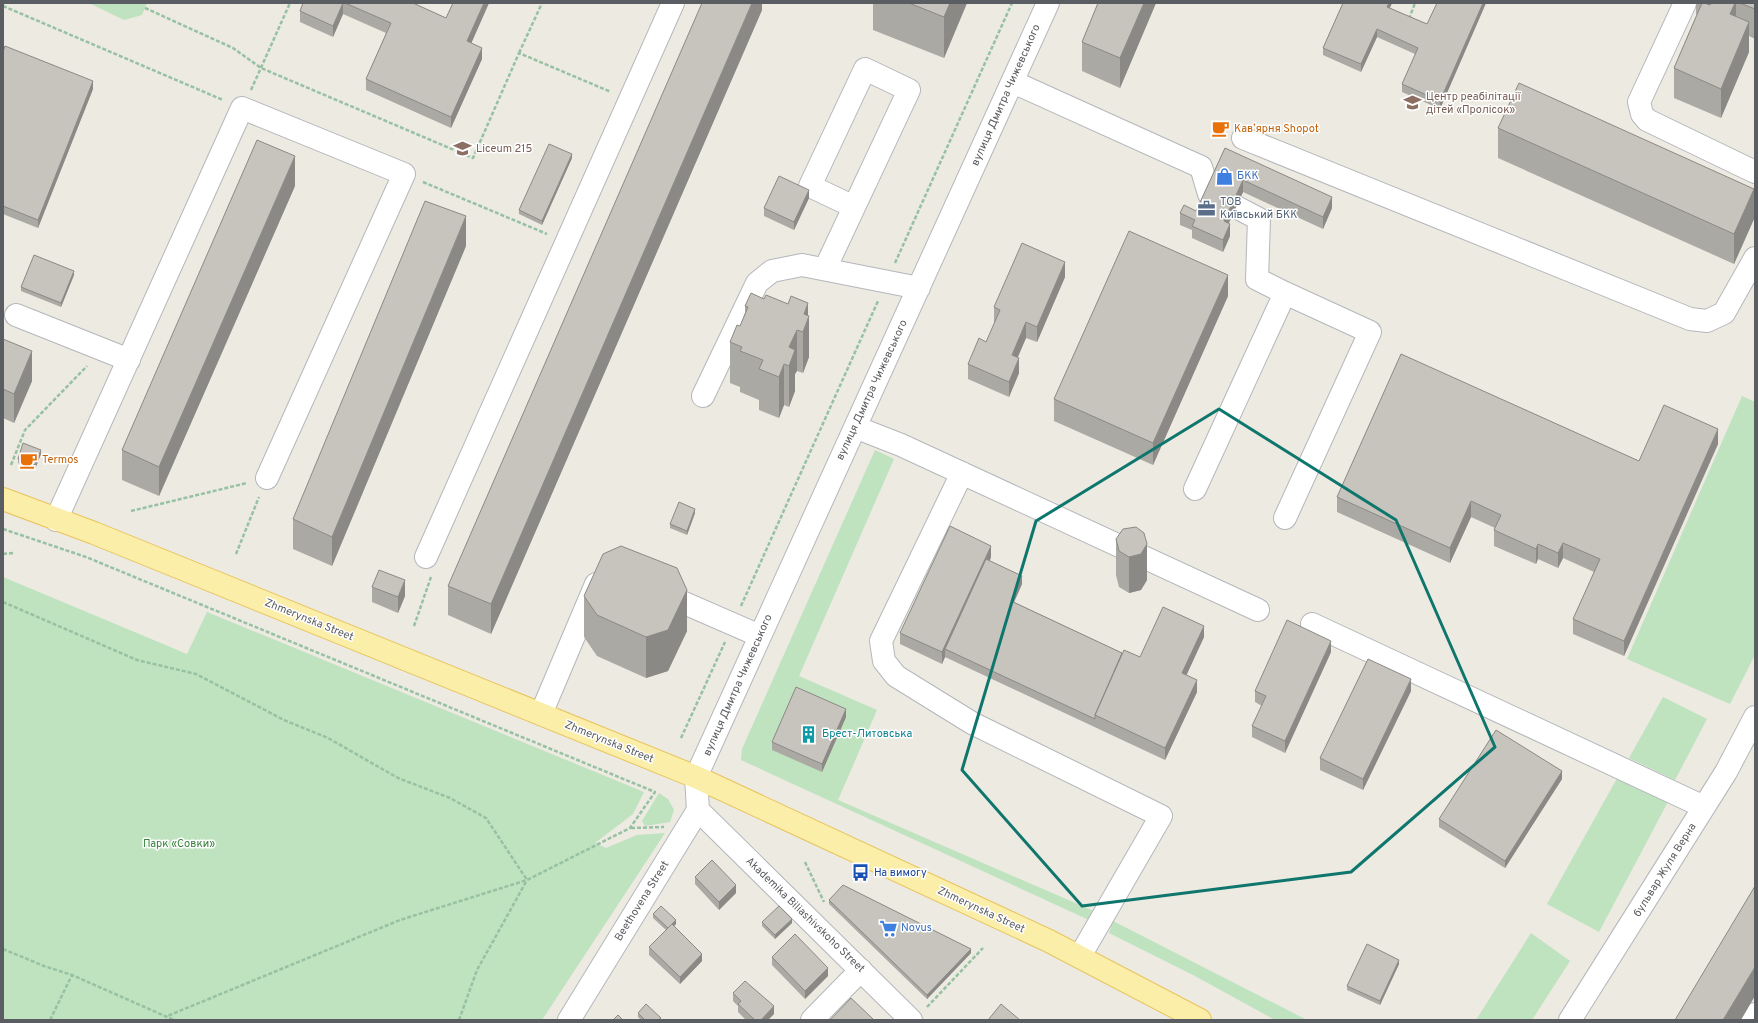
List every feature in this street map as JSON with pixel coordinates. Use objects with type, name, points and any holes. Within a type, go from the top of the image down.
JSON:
[{"type":"main road","name":"Zhmerynska Street","points":[[3,499],[696,777],[1080,956],[1200,1020]]},
{"type":"street","points":[[426,557],[673,3]]},
{"type":"street","name":"вулиця Дмитра Чижевського","points":[[696,777],[1048,3]]},
{"type":"street","points":[[1685,3],[1639,102],[1642,114],[1647,120],[1755,172]]},
{"type":"street","points":[[825,269],[909,90],[865,69],[810,186],[854,207]]},
{"type":"street","points":[[1013,82],[1201,167],[1209,194]]},
{"type":"street","points":[[56,520],[242,108],[404,174],[267,478]]},
{"type":"street","points":[[1243,138],[1690,319],[1707,321],[1724,313],[1754,261]]},
{"type":"street","points":[[1236,207],[1260,219],[1256,279],[1370,332],[1285,518]]},
{"type":"street","points":[[703,396],[757,283],[772,270],[802,264],[919,288]]},
{"type":"street","points":[[1195,489],[1285,293]]},
{"type":"street","points":[[16,315],[129,360]]},
{"type":"street","points":[[855,427],[901,445],[1258,610]]},
{"type":"street","points":[[962,473],[881,641],[884,661],[896,676],[972,723],[1161,816],[1080,956]]},
{"type":"street","points":[[541,714],[603,567],[610,570]]},
{"type":"street","points":[[639,583],[760,636]]},
{"type":"street","points":[[1312,624],[1704,807]]},
{"type":"street","name":"бульвар Жуля Верна","points":[[1570,1020],[1726,772],[1755,718]]},
{"type":"street","points":[[696,777],[698,810]]},
{"type":"street","name":"Akademika Biliashivskoho Street","points":[[698,810],[861,970],[918,1014]]},
{"type":"street","name":"Beethovena Street","points":[[569,1020],[698,810]]},
{"type":"street","points":[[812,1020],[861,970]]},
{"type":"street","points":[[1752,1020],[1755,1014]]},
{"type":"path","points":[[3,6],[242,108],[290,3]]},
{"type":"path","points":[[145,8],[234,48],[261,68],[473,158],[542,3]]},
{"type":"path","points":[[681,738],[1012,3]]},
{"type":"path","points":[[1407,23],[1415,3]]},
{"type":"path","points":[[519,53],[630,100]]},
{"type":"path","points":[[404,174],[566,242]]},
{"type":"path","points":[[11,465],[25,430],[102,350]]},
{"type":"path","points":[[131,511],[267,478]]},
{"type":"path","points":[[236,554],[267,478]]},
{"type":"path","points":[[3,529],[92,560],[655,792],[630,828]]},
{"type":"path","points":[[3,554],[13,553]]},
{"type":"path","points":[[414,626],[432,579],[426,557]]},
{"type":"path","points":[[3,602],[137,660],[196,674],[284,720],[328,738],[398,778],[450,798],[486,818],[527,880]]},
{"type":"path","points":[[165,1017],[400,920],[527,880],[630,828],[665,827]]},
{"type":"path","points":[[459,1020],[477,970],[527,880]]},
{"type":"path","points":[[918,1014],[983,948]]},
{"type":"path","points":[[3,949],[44,966],[72,975],[174,1020]]},
{"type":"path","points":[[50,1020],[72,975]]},
{"type":"highlighted area","points":[[1219,409],[1396,520],[1495,747],[1351,872],[1082,906],[962,770],[1036,521]]},
{"type":"green space","points":[[89,3],[147,3],[142,15],[124,20]]},
{"type":"green space","points":[[1742,396],[1755,402],[1755,655],[1730,704],[1627,659]]},
{"type":"green space","points":[[875,450],[894,459],[799,676],[877,710],[838,800],[1096,912],[1089,920],[741,760],[742,749]]},
{"type":"green space","name":"Парк «Совки»","points":[[3,577],[187,654],[207,612],[644,792],[633,814],[595,843],[606,848],[637,835],[665,833],[542,1020],[3,1020]]},
{"type":"green space","points":[[1663,697],[1707,719],[1675,780],[1629,758]]},
{"type":"green space","points":[[1620,773],[1670,798],[1599,932],[1547,904]]},
{"type":"green space","points":[[659,793],[668,799],[674,810],[670,822],[645,826],[642,821]]},
{"type":"green space","points":[[1113,921],[1307,1020],[1275,1020],[1195,976],[1109,933]]},
{"type":"green space","points":[[1531,933],[1570,961],[1532,1020],[1476,1020]]},
{"type":"building","points":[[303,3],[343,3],[333,26],[300,11]]},
{"type":"building","points":[[345,3],[413,3],[446,18],[453,3],[484,3],[467,41],[482,48],[451,117],[366,79],[391,23]]},
{"type":"building","points":[[702,3],[752,3],[491,604],[448,586]]},
{"type":"building","points":[[909,3],[950,3],[944,17]]},
{"type":"building","points":[[1098,3],[1144,3],[1120,58],[1082,42]]},
{"type":"building","points":[[1343,3],[1389,3],[1387,7],[1427,24],[1437,3],[1483,3],[1440,101],[1402,84],[1418,48],[1377,29],[1361,64],[1323,48]]},
{"type":"building","points":[[1702,3],[1710,5],[1711,3],[1735,3],[1730,14],[1749,22],[1721,89],[1674,68]]},
{"type":"building","points":[[1740,3],[1755,3],[1755,9]]},
{"type":"building","points":[[5,46],[93,81],[38,220],[3,206],[3,52]]},
{"type":"building","points":[[1519,83],[1754,189],[1734,234],[1498,128]]},
{"type":"building","points":[[257,140],[295,156],[159,467],[122,450]]},
{"type":"building","points":[[549,144],[572,154],[542,221],[519,210]]},
{"type":"building","points":[[1225,148],[1332,197],[1323,217],[1243,180],[1224,221],[1230,224],[1223,240],[1192,226],[1195,220],[1180,213],[1184,205],[1196,211]]},
{"type":"building","points":[[779,176],[809,190],[794,222],[764,208]]},
{"type":"building","points":[[425,201],[466,216],[332,537],[293,519]]},
{"type":"building","points":[[1129,231],[1228,275],[1153,443],[1054,399]]},
{"type":"building","points":[[1022,243],[1065,262],[1037,327],[1026,322],[1012,355],[1019,358],[1009,382],[968,364],[979,338],[986,342],[1000,310],[994,307]]},
{"type":"building","points":[[34,255],[74,271],[61,303],[21,287]]},
{"type":"building","points":[[751,293],[764,299],[766,295],[788,304],[791,296],[808,303],[804,314],[809,316],[803,332],[797,330],[789,347],[795,350],[789,366],[784,364],[779,377],[759,369],[763,360],[740,351],[742,347],[730,342],[737,325],[740,326],[748,307],[745,306]]},
{"type":"building","points":[[3,339],[32,351],[14,394],[3,389]]},
{"type":"building","points":[[1401,354],[1639,461],[1664,405],[1718,429],[1624,641],[1573,619],[1600,559],[1563,543],[1558,553],[1538,544],[1536,549],[1494,530],[1501,515],[1471,501],[1450,548],[1337,497]]},
{"type":"building","points":[[23,443],[41,450],[35,465],[18,459]]},
{"type":"building","points":[[679,502],[695,509],[687,531],[670,524]]},
{"type":"building","points":[[950,526],[991,546],[942,652],[900,633]]},
{"type":"building","points":[[1136,527],[1144,533],[1147,544],[1141,554],[1129,557],[1119,551],[1116,539],[1123,529]]},
{"type":"building","points":[[621,546],[677,568],[687,590],[668,630],[646,637],[597,615],[584,596],[603,554]]},
{"type":"building","points":[[986,559],[1022,576],[1011,601],[1122,653],[1095,715],[1095,719],[945,649]]},
{"type":"building","points":[[379,570],[405,580],[398,597],[372,587]]},
{"type":"building","points":[[1163,607],[1204,626],[1182,673],[1197,680],[1165,748],[1095,715],[1124,650],[1140,657]]},
{"type":"building","points":[[1287,620],[1331,641],[1285,741],[1252,726],[1266,696],[1255,691]]},
{"type":"building","points":[[1368,659],[1411,679],[1363,779],[1320,758]]},
{"type":"building","name":"Брест-Литовська","points":[[796,687],[846,709],[822,764],[772,742]]},
{"type":"building","points":[[1496,730],[1562,771],[1505,861],[1439,819]]},
{"type":"building","points":[[712,860],[736,885],[719,902],[695,877]]},
{"type":"building","name":"Novus","points":[[843,885],[971,949],[927,995],[829,900]]},
{"type":"building","points":[[1755,886],[1755,967],[1723,1020],[1675,1020]]},
{"type":"building","points":[[661,906],[676,920],[668,928],[653,914]]},
{"type":"building","points":[[779,906],[792,919],[775,935],[762,922]]},
{"type":"building","points":[[672,924],[702,954],[680,977],[649,947]]},
{"type":"building","points":[[795,934],[828,968],[805,991],[772,957]]},
{"type":"building","points":[[1367,944],[1399,960],[1380,1001],[1347,986]]},
{"type":"building","points":[[745,981],[774,1006],[761,1020],[755,1020],[738,1004],[741,1001],[733,993]]},
{"type":"building","points":[[851,998],[873,1019],[830,1020]]},
{"type":"building","points":[[646,1004],[661,1018],[658,1020],[645,1020],[638,1013]]},
{"type":"building","points":[[1001,1004],[1020,1020],[988,1020]]},
{"type":"building","points":[[618,1015],[623,1020],[613,1020]]},
{"type":"place","name":"Центр реабілітації дітей «Пролісок»","points":[[1413,103]]},
{"type":"place","name":"Кавʼярня Shopot","points":[[1221,129]]},
{"type":"place","name":"Liceum 215","points":[[463,149]]},
{"type":"place","name":"БКК","points":[[1224,176]]},
{"type":"place","name":"ТОВ Київський БКК","points":[[1207,208]]},
{"type":"place","name":"Termos","points":[[29,460]]},
{"type":"place","name":"Брест-Литовська","points":[[809,734]]},
{"type":"place","name":"На вимогу","points":[[861,873]]},
{"type":"place","name":"Novus","points":[[888,928]]}]
